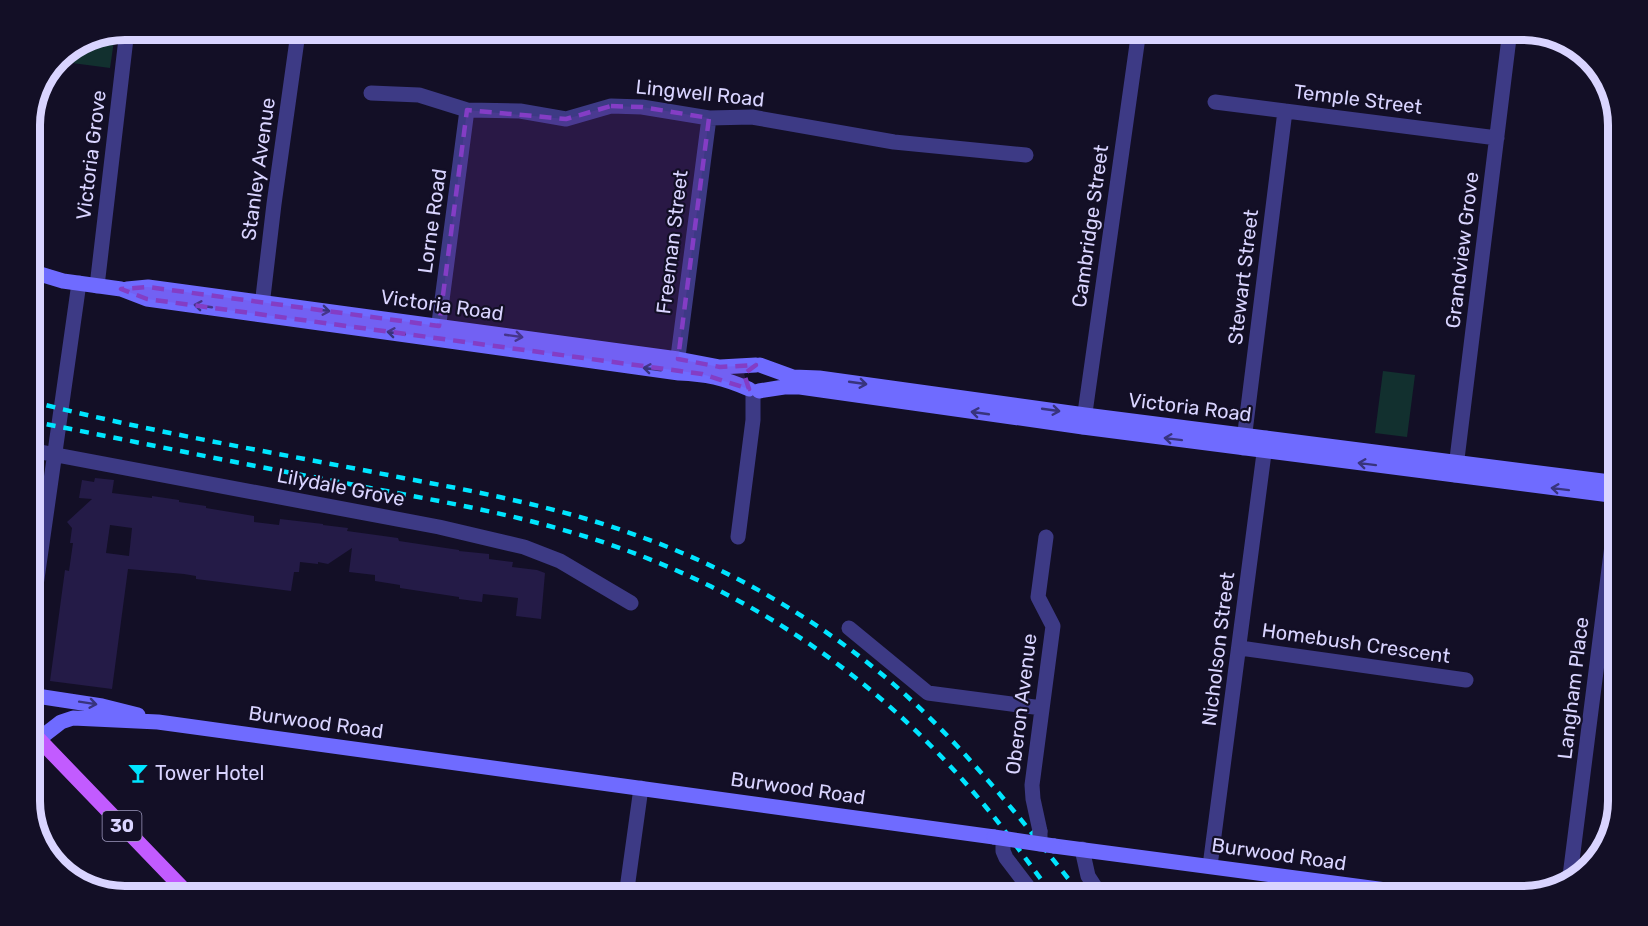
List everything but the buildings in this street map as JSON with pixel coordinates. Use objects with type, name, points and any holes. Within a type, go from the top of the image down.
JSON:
[{"type":"main road","name":"30","points":[[41,741],[179,886]]},
{"type":"street","name":"Victoria Grove","points":[[97,286],[126,40]]},
{"type":"street","name":"Stanley Avenue","points":[[262,308],[297,40]]},
{"type":"street","name":"Cambridge Street","points":[[1084,421],[1138,40]]},
{"type":"street","name":"Grandview Grove","points":[[1456,469],[1509,40]]},
{"type":"street","name":"Lingwell Road","points":[[371,93],[419,95],[467,110],[520,111],[566,119],[611,106],[642,106],[709,118],[752,117],[894,142],[1026,155]]},
{"type":"street","name":"Temple Street","points":[[1215,102],[1497,138]]},
{"type":"street","name":"Lorne Road","points":[[438,332],[467,110]]},
{"type":"street","name":"Stewart Street","points":[[1244,442],[1285,111]]},
{"type":"street","name":"Freeman Street","points":[[677,366],[709,118]]},
{"type":"street","name":"Victoria Road","points":[[41,274],[71,282],[121,289],[147,299],[262,308],[677,366],[720,368],[758,365],[793,377],[819,378],[882,393]]},
{"type":"street","name":"Victoria Road","points":[[41,283],[71,282]]},
{"type":"street","points":[[41,548],[54,454],[71,282]]},
{"type":"street","points":[[738,537],[753,420],[754,390],[744,381],[744,374],[749,368],[758,365],[768,372],[770,379],[766,388],[754,390]]},
{"type":"street","name":"Victoria Road","points":[[677,366],[713,375],[754,390],[791,386],[882,393],[1456,469],[1608,495]]},
{"type":"street","name":"Nicholson Street","points":[[1210,866],[1265,444]]},
{"type":"street","name":"Lilydale Grove","points":[[41,452],[439,527],[524,547],[560,561],[631,603]]},
{"type":"street","name":"Victoria Road","points":[[1456,469],[1608,482]]},
{"type":"street","name":"Oberon Avenue","points":[[1045,840],[1032,790],[1053,627],[1038,597],[1046,537]]},
{"type":"street","name":"Langham Place","points":[[1571,870],[1608,579]]},
{"type":"street","points":[[849,628],[928,693],[1042,708]]},
{"type":"street","name":"Homebush Crescent","points":[[1240,648],[1466,680]]},
{"type":"street","name":"Burwood Road","points":[[41,696],[102,706],[158,722]]},
{"type":"street","name":"Burwood Road","points":[[41,731],[73,718],[158,722],[641,788],[1000,841],[1045,840],[1082,849],[1357,886]]},
{"type":"street","points":[[627,886],[641,788]]},
{"type":"street","points":[[1000,841],[1008,862],[1027,886]]},
{"type":"street","points":[[1082,849],[1089,876],[1095,886]]},
{"type":"highlighted area","points":[[611,106],[642,107],[709,118],[678,359],[720,367],[756,365],[744,374],[749,389],[702,374],[147,299],[121,289],[148,287],[439,326],[467,110],[566,119]]},
{"type":"green space","points":[[114,41],[110,68],[68,62],[98,45]]},
{"type":"green space","points":[[1383,371],[1415,375],[1407,437],[1375,433]]},
{"type":"railway","points":[[41,404],[169,433],[525,503],[585,518],[644,538],[708,564],[770,596],[800,615],[857,654],[884,676],[964,753],[1074,886]]},
{"type":"railway","points":[[41,423],[502,514],[600,541],[678,571],[716,589],[789,630],[875,694],[910,725],[959,776],[998,822],[1046,886]]},
{"type":"place","name":"Tower Hotel","points":[[138,773]]}]
